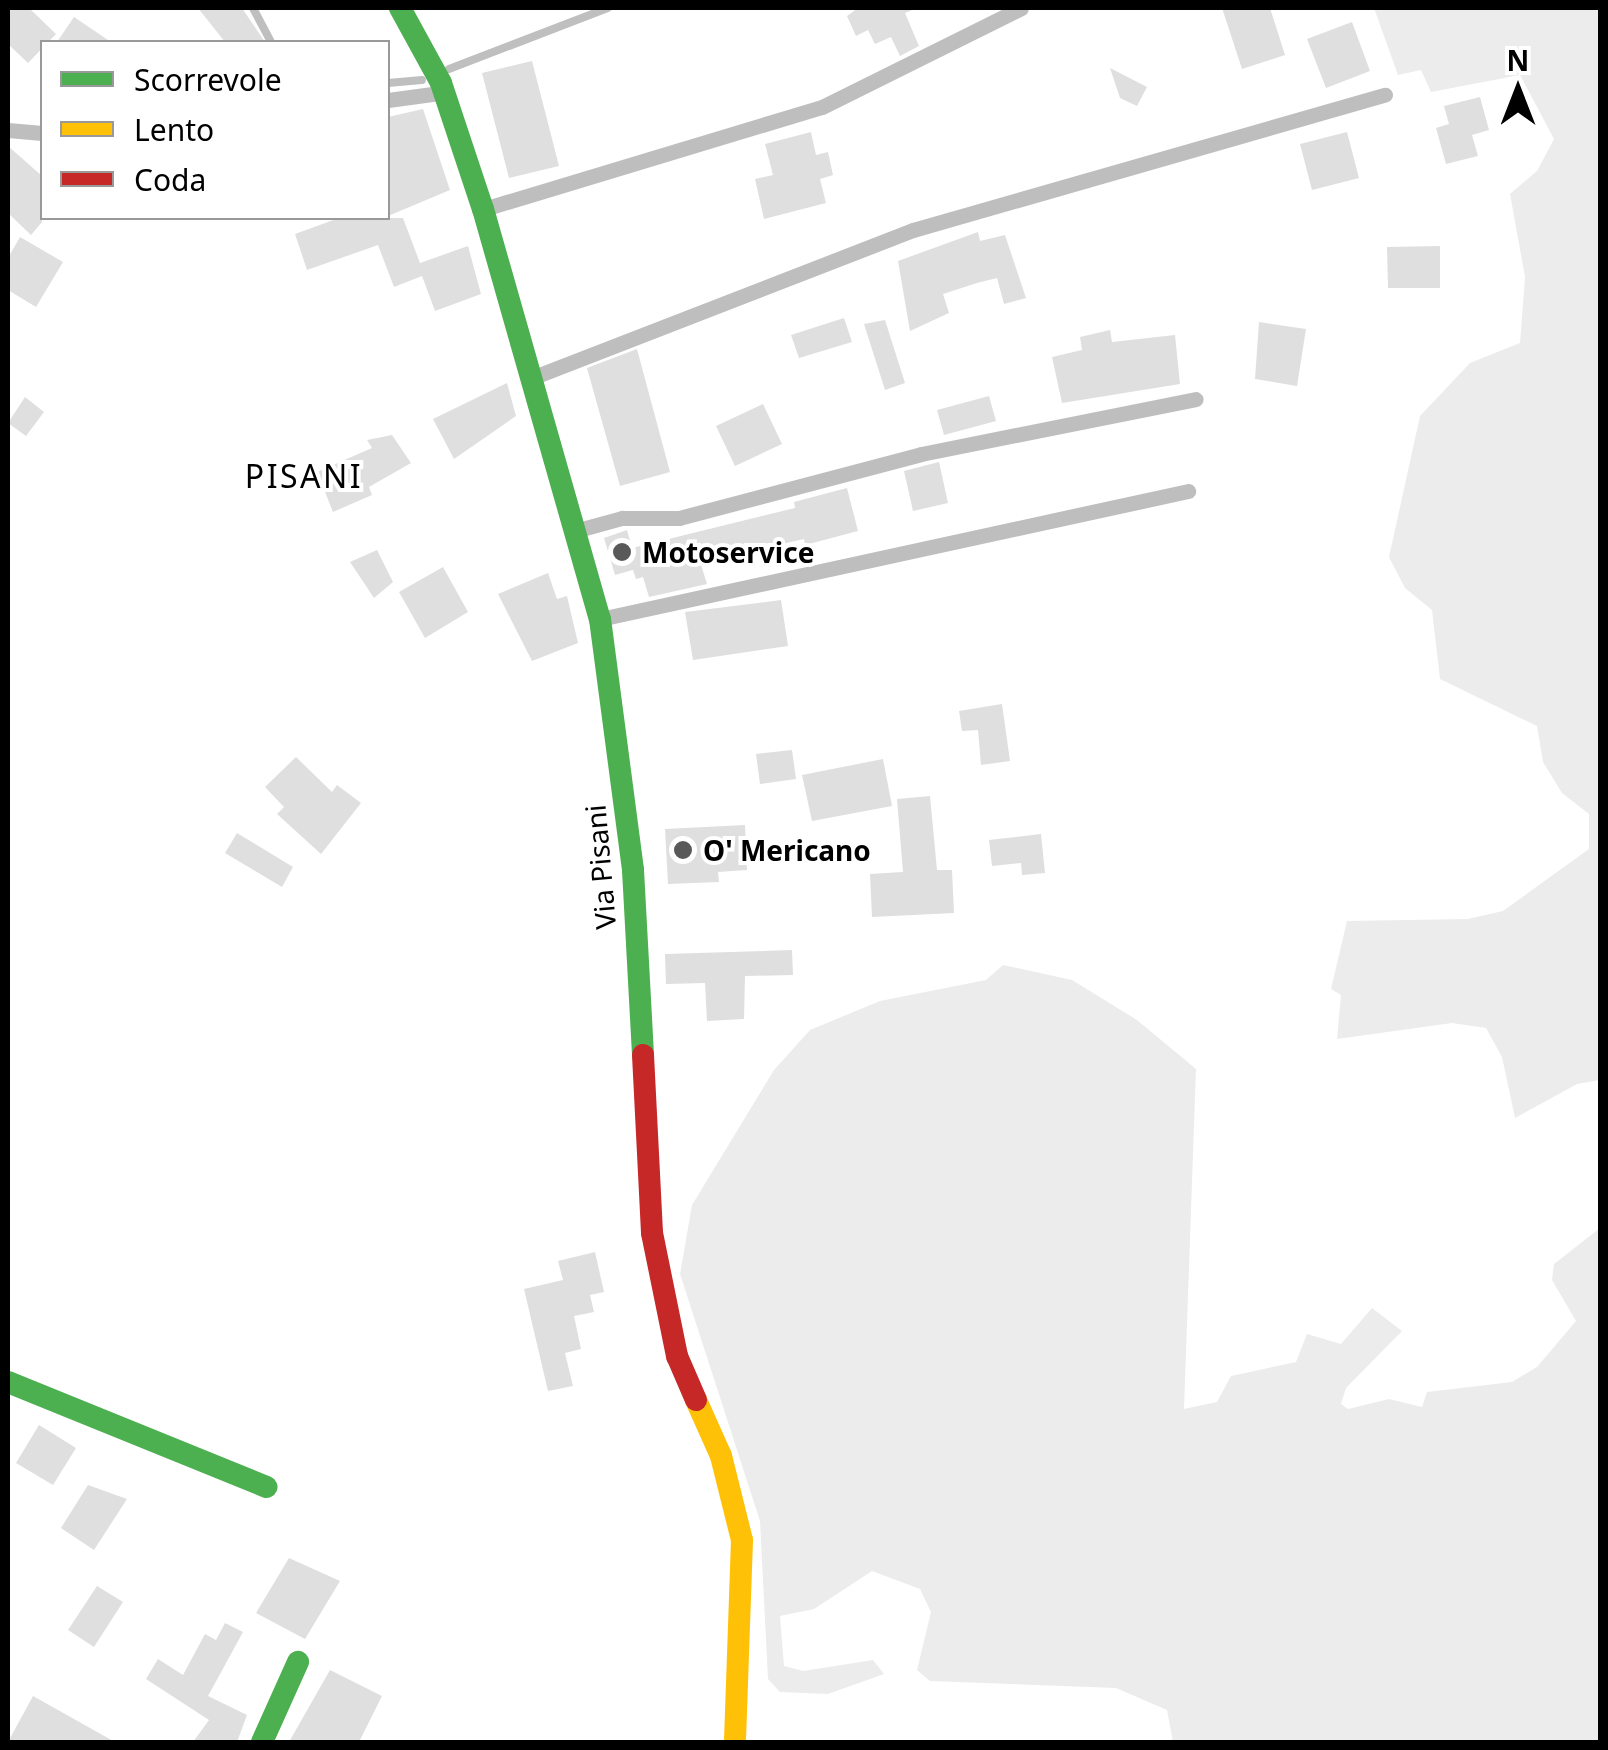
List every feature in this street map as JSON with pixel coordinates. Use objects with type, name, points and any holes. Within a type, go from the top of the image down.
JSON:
[{"type":"street","name":"Via Pisani","points":[[400,8],[428,53],[483,209],[578,530],[600,619],[633,870],[652,1233],[676,1356],[721,1456],[742,1540],[734,1742]]},
{"type":"street","points":[[8,1382],[266,1487]]},
{"type":"street","points":[[262,1742],[298,1662]]},
{"type":"lane","points":[[483,209],[822,106],[1021,8]]},
{"type":"lane","points":[[390,100],[442,87]]},
{"type":"lane","points":[[534,377],[913,230],[1385,95]]},
{"type":"lane","points":[[8,130],[40,133]]},
{"type":"lane","points":[[578,530],[622,518],[679,518],[921,454],[1196,399]]},
{"type":"lane","points":[[600,619],[1188,490]]},
{"type":"shaded area","points":[[1374,8],[1600,8],[1600,1080],[1577,1084],[1515,1118],[1502,1057],[1486,1028],[1452,1023],[1337,1039],[1341,995],[1331,989],[1347,921],[1468,919],[1503,911],[1589,849],[1589,814],[1562,793],[1543,762],[1537,726],[1440,679],[1432,610],[1405,588],[1389,557],[1420,416],[1470,363],[1520,343],[1525,277],[1510,194],[1537,171],[1554,139],[1520,75],[1431,92],[1421,70],[1398,75]]},
{"type":"shaded area","points":[[1003,965],[1072,980],[1137,1020],[1196,1069],[1184,1409],[1217,1402],[1231,1376],[1296,1362],[1307,1334],[1341,1344],[1372,1308],[1402,1331],[1346,1388],[1341,1404],[1348,1409],[1389,1399],[1422,1407],[1427,1392],[1512,1382],[1537,1367],[1576,1321],[1552,1280],[1554,1264],[1600,1228],[1600,1742],[1173,1742],[1167,1710],[1116,1688],[930,1681],[917,1670],[931,1612],[920,1589],[872,1571],[814,1609],[780,1616],[784,1666],[803,1671],[873,1660],[884,1674],[828,1694],[780,1692],[768,1679],[760,1521],[680,1274],[692,1205],[774,1070],[810,1030],[880,1001],[986,980]]},
{"type":"building","points":[[8,8],[29,8],[56,34],[50,40],[40,40],[40,51],[28,63],[8,44]]},
{"type":"building","points":[[198,8],[242,8],[264,40],[223,40]]},
{"type":"building","points":[[858,8],[917,8],[905,13],[919,46],[900,56],[891,37],[875,44],[868,30],[856,36],[847,16]]},
{"type":"building","points":[[1222,8],[1270,8],[1285,55],[1242,69]]},
{"type":"building","points":[[74,17],[108,40],[58,40]]},
{"type":"building","points":[[1352,22],[1370,71],[1326,88],[1307,39]]},
{"type":"building","points":[[532,61],[559,166],[509,178],[482,73]]},
{"type":"building","points":[[1110,68],[1147,87],[1137,106],[1120,98]]},
{"type":"building","points":[[1480,97],[1489,130],[1472,135],[1478,156],[1446,164],[1436,128],[1449,124],[1444,106]]},
{"type":"building","points":[[423,109],[450,190],[390,215],[390,117]]},
{"type":"building","points":[[811,132],[816,155],[828,152],[833,175],[820,179],[826,203],[764,219],[755,179],[773,175],[765,144]]},
{"type":"building","points":[[1347,132],[1359,178],[1312,190],[1300,144]]},
{"type":"building","points":[[8,146],[40,174],[42,222],[31,235],[8,213]]},
{"type":"building","points":[[403,218],[420,263],[468,246],[481,294],[435,311],[422,276],[394,287],[378,245],[307,270],[295,234],[334,220]]},
{"type":"building","points":[[978,232],[980,241],[1005,235],[1026,298],[1004,304],[997,278],[977,283],[943,294],[949,313],[910,331],[898,261]]},
{"type":"building","points":[[20,237],[63,262],[36,307],[8,290],[8,258]]},
{"type":"building","points":[[1440,246],[1440,288],[1388,288],[1387,247]]},
{"type":"building","points":[[844,318],[852,342],[799,358],[791,335]]},
{"type":"building","points":[[885,320],[905,383],[885,390],[864,324]]},
{"type":"building","points":[[1259,322],[1306,329],[1297,386],[1255,379]]},
{"type":"building","points":[[1110,330],[1112,342],[1175,335],[1180,384],[1062,403],[1052,357],[1082,350],[1080,337]]},
{"type":"building","points":[[637,349],[670,472],[620,486],[587,368]]},
{"type":"building","points":[[507,383],[516,416],[454,459],[433,419]]},
{"type":"building","points":[[989,396],[996,421],[944,435],[937,410]]},
{"type":"building","points":[[25,397],[44,412],[26,436],[8,423]]},
{"type":"building","points":[[763,404],[782,444],[735,466],[716,426]]},
{"type":"building","points":[[392,435],[411,463],[369,487],[372,495],[333,512],[317,472],[372,448],[367,440]]},
{"type":"building","points":[[939,462],[948,503],[913,511],[904,471]]},
{"type":"building","points":[[847,488],[858,531],[805,545],[804,539],[742,553],[740,545],[698,555],[707,584],[649,597],[643,577],[636,579],[633,570],[615,575],[604,538],[627,530],[632,548],[795,508],[794,502]]},
{"type":"building","points":[[377,550],[393,582],[374,598],[350,562]]},
{"type":"building","points":[[443,567],[468,612],[425,638],[399,592]]},
{"type":"building","points":[[548,573],[557,599],[567,596],[578,643],[532,661],[498,594]]},
{"type":"building","points":[[781,600],[788,646],[693,660],[685,612]]},
{"type":"building","points":[[1002,704],[1010,761],[981,765],[978,730],[962,731],[959,711]]},
{"type":"building","points":[[792,750],[796,779],[760,784],[756,754]]},
{"type":"building","points":[[296,757],[332,792],[337,785],[361,803],[321,854],[277,814],[284,807],[265,787]]},
{"type":"building","points":[[883,759],[892,806],[812,821],[802,775]]},
{"type":"building","points":[[930,796],[937,870],[952,870],[954,913],[872,917],[870,874],[903,872],[897,799]]},
{"type":"building","points":[[745,825],[747,870],[718,872],[719,882],[668,884],[665,829]]},
{"type":"building","points":[[237,833],[293,867],[282,887],[225,853]]},
{"type":"building","points":[[1041,834],[1045,873],[1022,875],[1021,863],[992,866],[989,840]]},
{"type":"building","points":[[792,950],[793,975],[745,976],[744,1019],[707,1021],[705,983],[666,984],[665,954]]},
{"type":"building","points":[[595,1252],[604,1292],[590,1295],[594,1312],[574,1316],[581,1349],[565,1353],[573,1386],[548,1391],[524,1289],[563,1280],[558,1261]]},
{"type":"building","points":[[39,1425],[76,1448],[53,1485],[16,1463]]},
{"type":"building","points":[[88,1485],[127,1499],[94,1550],[61,1528]]},
{"type":"building","points":[[289,1558],[340,1581],[305,1639],[256,1613]]},
{"type":"building","points":[[97,1586],[123,1602],[94,1647],[68,1630]]},
{"type":"building","points":[[225,1623],[243,1632],[208,1696],[247,1715],[237,1742],[193,1742],[209,1720],[146,1679],[158,1659],[183,1675],[205,1634],[216,1640]]},
{"type":"building","points":[[330,1670],[382,1696],[359,1742],[289,1742]]},
{"type":"building","points":[[33,1696],[115,1742],[8,1742]]},
{"type":"waterway","points":[[253,8],[270,40]]},
{"type":"waterway","points":[[449,69],[608,8]]},
{"type":"waterway","points":[[390,83],[422,80]]},
{"type":"traffic: fast","points":[[400,8],[441,83],[483,209],[600,619],[633,870],[643,1055]]},
{"type":"traffic: fast","points":[[8,1382],[266,1487]]},
{"type":"traffic: fast","points":[[262,1742],[298,1662]]},
{"type":"traffic: slow","points":[[696,1400],[721,1456],[742,1540],[735,1742]]},
{"type":"traffic: jam","points":[[643,1055],[652,1233],[677,1356],[696,1400]]},
{"type":"place","name":"Motoservice","points":[[622,552]]},
{"type":"place","name":"O' Mericano","points":[[683,850]]},
{"type":"district","name":"PISANI","points":[[304,476]]}]
